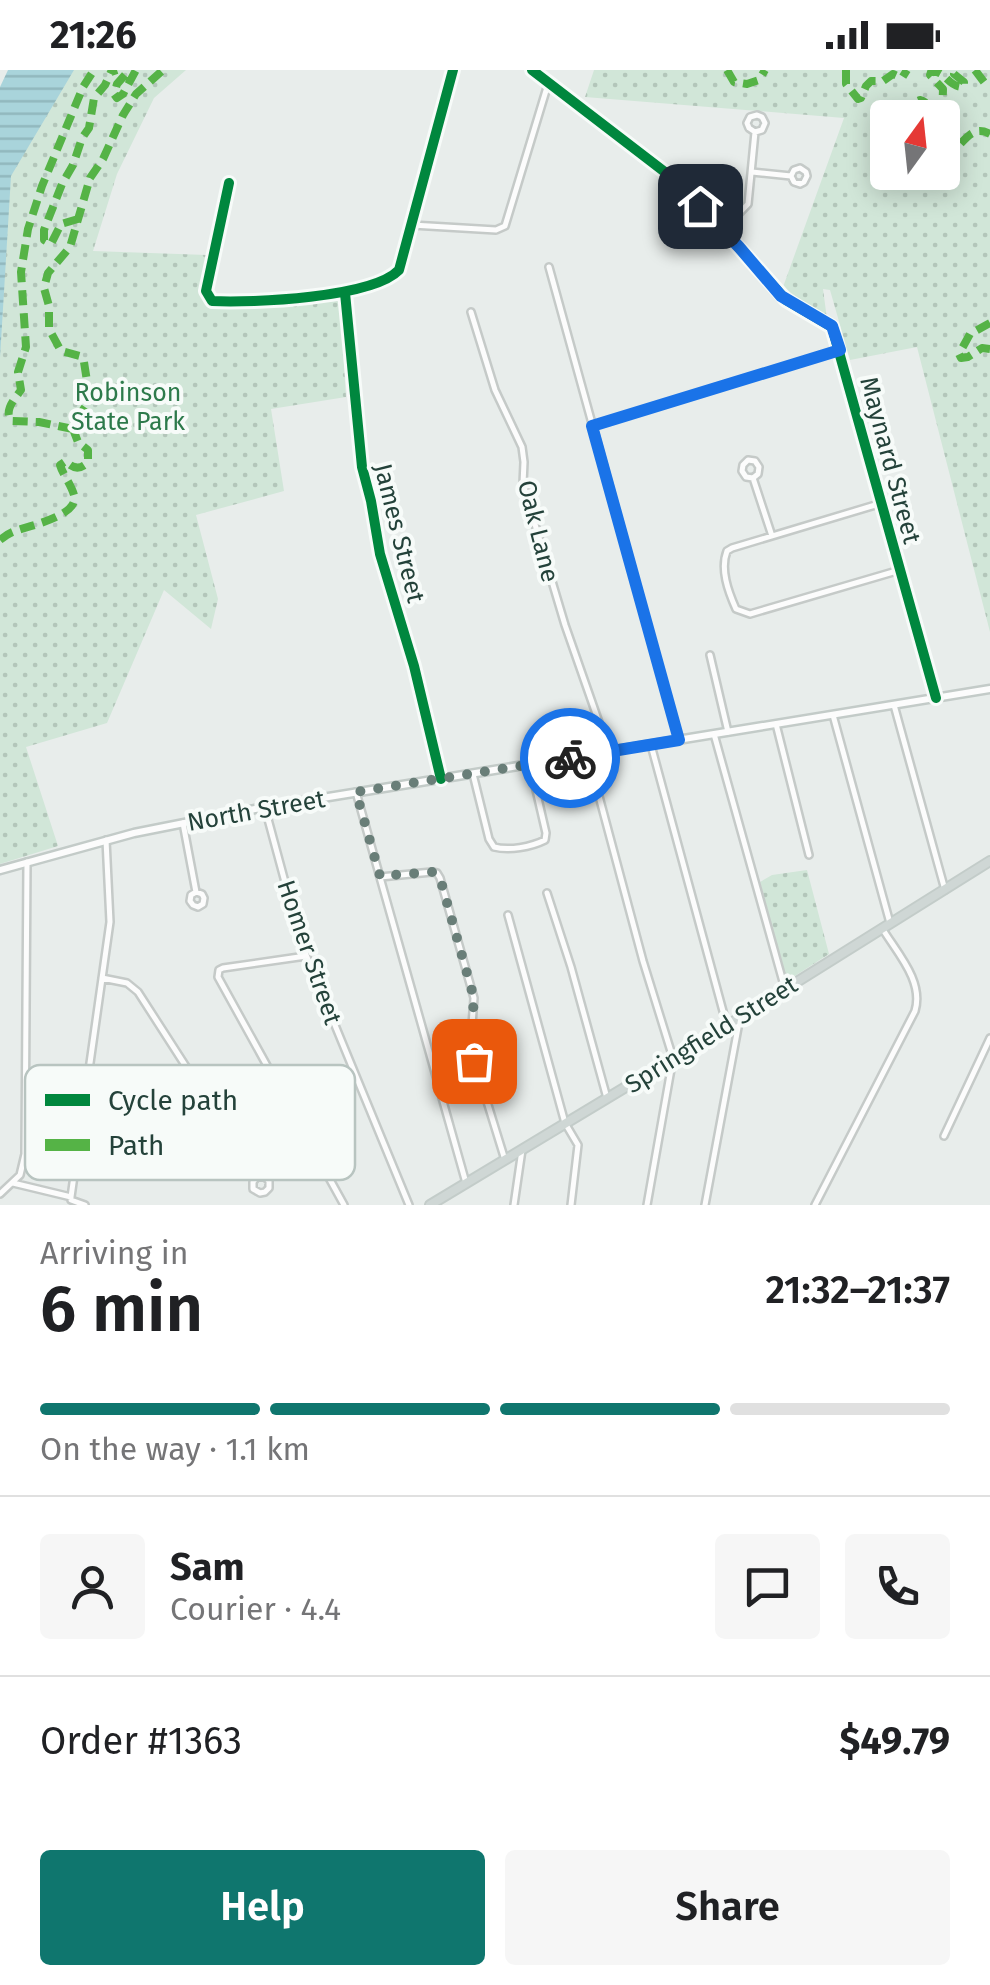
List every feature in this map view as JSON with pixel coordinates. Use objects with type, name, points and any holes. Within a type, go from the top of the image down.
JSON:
[{"type":"main road","name":"North Street","points":[[0,870],[106,840],[265,808],[990,689]]},
{"type":"main road","name":"Springfield Street","points":[[430,1205],[990,862]]},
{"type":"street","points":[[229,183],[206,290],[212,301],[345,293],[391,279],[399,270],[453,70]]},
{"type":"street","name":"Maynard Street","points":[[532,70],[665,172],[781,296],[832,326],[936,698]]},
{"type":"street","points":[[412,225],[496,230],[505,226],[548,83]]},
{"type":"street","points":[[723,230],[748,204],[755,132]]},
{"type":"street","points":[[752,172],[791,176]]},
{"type":"street","points":[[549,267],[679,740]]},
{"type":"street","name":"James Street","points":[[345,293],[363,472],[380,554],[417,678],[441,779]]},
{"type":"street","name":"Oak Lane","points":[[471,312],[495,390],[522,447],[523,484],[565,626],[609,752]]},
{"type":"street","points":[[592,426],[840,350]]},
{"type":"street","points":[[753,478],[772,536]]},
{"type":"street","points":[[882,503],[727,551],[724,568],[733,604],[746,614],[900,570]]},
{"type":"street","points":[[710,655],[728,732]]},
{"type":"street","points":[[894,705],[944,890]]},
{"type":"street","points":[[815,1205],[917,1006],[918,997],[886,925],[833,715]]},
{"type":"street","points":[[776,724],[809,855]]},
{"type":"street","points":[[714,734],[785,989]]},
{"type":"street","points":[[651,745],[726,1026]]},
{"type":"street","points":[[588,755],[673,1058],[647,1205]]},
{"type":"street","points":[[472,774],[494,847],[536,844],[545,840],[546,834],[530,764]]},
{"type":"street","points":[[356,792],[466,1183]]},
{"type":"street","name":"Homer Street","points":[[265,808],[295,925],[351,1065]]},
{"type":"street","points":[[183,823],[196,892]]},
{"type":"street","points":[[90,1065],[110,915],[106,840]]},
{"type":"street","points":[[26,1065],[27,862]]},
{"type":"street","points":[[380,876],[432,872],[440,878],[474,998],[472,1053],[505,1160]]},
{"type":"street","points":[[546,893],[607,1098]]},
{"type":"street","points":[[508,915],[565,1123],[578,1144],[571,1205]]},
{"type":"street","points":[[266,1065],[221,985],[218,972],[223,968],[306,956]]},
{"type":"street","points":[[102,978],[127,983],[140,994],[185,1065]]},
{"type":"street","points":[[705,1205],[740,1017]]},
{"type":"street","points":[[944,1136],[990,1038]]},
{"type":"street","name":"Homer Street","points":[[355,1074],[409,1205]]},
{"type":"street","points":[[514,1205],[522,1150]]},
{"type":"street","points":[[0,1194],[22,1169],[25,1153]]},
{"type":"street","points":[[71,1197],[73,1180]]},
{"type":"street","points":[[330,1180],[344,1205]]},
{"type":"street","points":[[13,1183],[71,1197],[85,1205]]},
{"type":"green space","name":"Robinson State Park","points":[[39,70],[186,70],[154,98],[117,174],[93,251],[207,255],[200,294],[210,309],[340,301],[346,397],[271,409],[284,491],[196,515],[218,599],[211,629],[164,590],[107,723],[26,747],[58,846],[0,864],[0,146]]},
{"type":"green space","points":[[594,70],[990,70],[990,632],[917,347],[850,360],[830,290],[823,289],[827,319],[783,287],[844,118],[585,97]]},
{"type":"green space","points":[[807,870],[829,954],[787,981],[760,882],[772,875]]},
{"type":"water","points":[[8,70],[74,70],[11,176],[0,358],[0,87]]},
{"type":"marked path","points":[[73,429],[11,421],[9,413],[21,390],[18,372],[26,347],[21,272],[28,229],[83,87],[94,70]]},
{"type":"marked path","points":[[78,219],[61,224],[51,244],[44,240],[44,230],[62,184],[89,128],[94,98],[111,72],[117,70]]},
{"type":"marked path","points":[[125,75],[117,84],[117,98],[136,70]]},
{"type":"marked path","points":[[0,540],[69,509],[74,495],[60,465],[66,461],[80,467],[88,462],[88,450],[78,442],[73,429],[89,394],[84,362],[80,356],[61,351],[49,329],[44,288],[48,273],[70,247],[90,178],[123,115],[136,94],[163,70]]},
{"type":"marked path","points":[[727,70],[734,82],[747,84],[759,80],[765,70]]},
{"type":"marked path","points":[[846,70],[846,84],[858,99],[871,81],[883,81],[893,74],[902,78],[907,70]]},
{"type":"marked path","points":[[943,100],[943,89],[931,72],[964,87],[955,70]]},
{"type":"marked path","points":[[975,70],[984,82],[990,82]]},
{"type":"marked path","points":[[960,144],[977,131],[990,134]]},
{"type":"marked path","points":[[990,323],[970,334],[959,354],[961,358],[968,357],[982,348],[990,349]]},
{"type":"cycle path","points":[[229,183],[206,291],[212,301],[310,297],[385,279],[399,270],[453,70]]},
{"type":"cycle path","points":[[532,70],[670,176],[786,300],[832,327],[936,698]]},
{"type":"cycle path","points":[[345,293],[362,467],[380,554],[414,666],[441,779]]},
{"type":"way so far","points":[[474,1061],[474,998],[440,878],[432,872],[380,876],[356,792],[570,758]]},
{"type":"route","points":[[570,758],[679,740],[592,426],[840,350],[832,326],[781,296],[700,206]]}]
